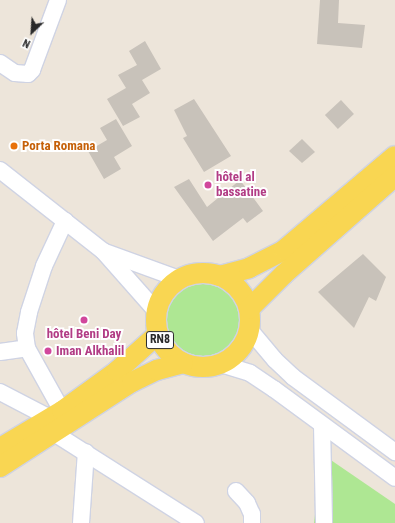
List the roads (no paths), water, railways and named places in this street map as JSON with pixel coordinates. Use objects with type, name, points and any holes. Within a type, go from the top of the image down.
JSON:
[{"type":"main road","points":[[220,276],[249,268],[284,250],[395,156]]},
{"type":"main road","points":[[249,308],[284,274],[395,176]]},
{"type":"main road","points":[[179,279],[206,273],[220,276],[238,289],[249,308],[250,329],[239,350],[220,364]]},
{"type":"main road","name":"RN8","points":[[179,279],[161,298],[156,311],[158,334],[167,351],[183,363]]},
{"type":"main road","name":"RN8","points":[[0,467],[55,420],[117,371],[158,334]]},
{"type":"main road","name":"RN8","points":[[0,448],[157,370],[183,363],[208,367],[220,364]]},
{"type":"street","points":[[1,65],[22,75],[28,74],[32,70],[36,64],[58,0]]},
{"type":"street","points":[[0,170],[102,251],[156,311]]},
{"type":"street","points":[[55,420],[27,348],[25,333],[29,312],[44,266],[64,221]]},
{"type":"street","points":[[102,251],[179,279]]},
{"type":"street","points":[[250,329],[275,360],[293,377],[395,452]]},
{"type":"street","points":[[0,352],[27,348]]},
{"type":"street","points":[[220,364],[250,373],[395,478]]},
{"type":"street","points":[[0,392],[55,420],[86,452],[196,523]]},
{"type":"street","points":[[322,425],[324,523]]},
{"type":"street","points":[[81,523],[86,452]]},
{"type":"street","points":[[236,491],[248,503],[252,514],[252,523]]},
{"type":"place","name":"Porta Romana","points":[[14,146]]},
{"type":"place","name":"hôtel al bassatine","points":[[208,185]]},
{"type":"place","name":"hôtel Beni Day","points":[[84,320]]},
{"type":"place","name":"Iman Alkhalil","points":[[48,351]]}]
